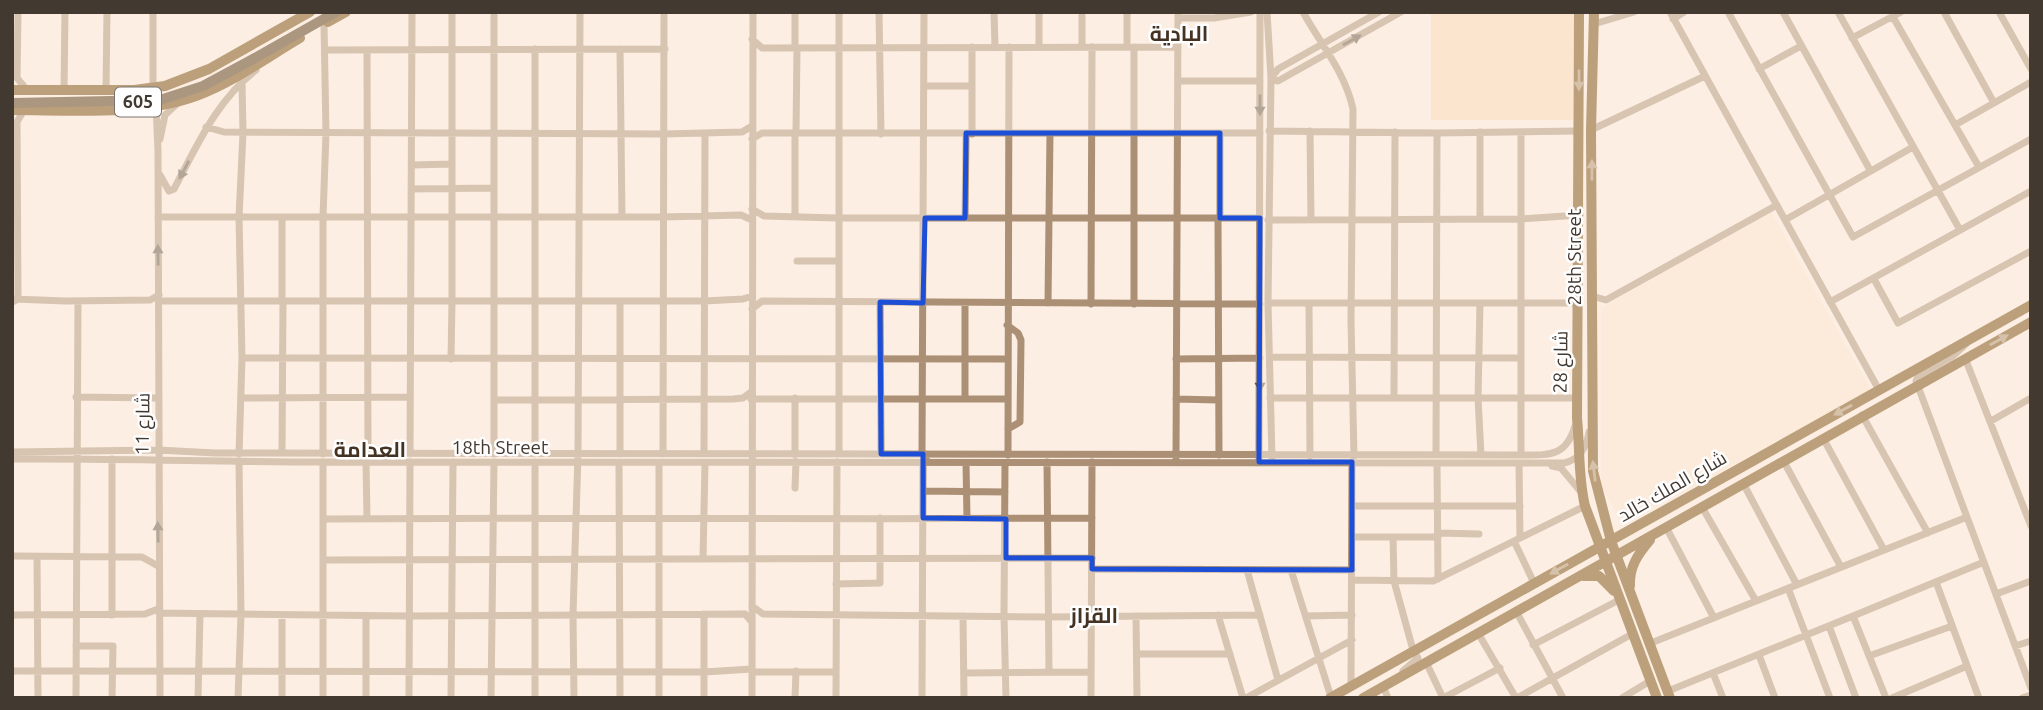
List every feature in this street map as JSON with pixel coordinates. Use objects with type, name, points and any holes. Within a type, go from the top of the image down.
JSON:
[{"type":"highway","name":"605","points":[[12,97],[126,97],[159,93],[196,82],[256,58],[324,12]]},
{"type":"highway","name":"605","points":[[12,103],[160,100],[203,86],[336,12]]},
{"type":"main road","points":[[12,90],[153,88],[179,82],[209,69],[310,12]]},
{"type":"main road","points":[[12,110],[92,110],[156,106],[182,100],[206,92],[256,58],[346,12]]},
{"type":"main road","name":"شارع 28","points":[[1579,12],[1579,477],[1585,506],[1599,547],[1657,698]]},
{"type":"main road","name":"28th Street","points":[[1594,12],[1591,130],[1593,471],[1603,516],[1616,556],[1669,694]]},
{"type":"main road","points":[[153,88],[156,106]]},
{"type":"main road","name":"شارع الملك خالد","points":[[1331,698],[2031,305]]},
{"type":"main road","name":"شارع الملك خالد","points":[[1364,697],[1861,415],[2031,322]]},
{"type":"main road","points":[[1603,516],[1614,527],[1631,528]]},
{"type":"main road","points":[[1631,597],[1630,579],[1637,554],[1662,529]]},
{"type":"main road","points":[[1585,555],[1591,549],[1594,531]]},
{"type":"main road","points":[[1575,578],[1599,576],[1618,598]]},
{"type":"street","points":[[18,12],[17,78],[28,90]]},
{"type":"street","points":[[64,90],[65,12]]},
{"type":"street","points":[[106,90],[107,12]]},
{"type":"street","points":[[153,12],[153,88]]},
{"type":"street","points":[[410,454],[412,12]]},
{"type":"street","points":[[451,359],[452,12]]},
{"type":"street","points":[[491,698],[495,301],[494,12]]},
{"type":"street","points":[[574,698],[580,12]]},
{"type":"street","points":[[663,454],[664,12]]},
{"type":"street","points":[[752,698],[753,12]]},
{"type":"street","points":[[795,12],[795,217]]},
{"type":"street","points":[[836,698],[839,12]]},
{"type":"street","points":[[879,12],[881,134]]},
{"type":"street","points":[[922,698],[924,12]]},
{"type":"street","points":[[994,12],[995,47]]},
{"type":"street","points":[[1038,12],[1039,47]]},
{"type":"street","points":[[1082,12],[1082,47]]},
{"type":"street","points":[[1127,12],[1135,133],[1134,304]]},
{"type":"street","points":[[1177,458],[1178,15],[1214,18],[1251,12]]},
{"type":"street","points":[[1259,458],[1260,358],[1264,303],[1260,12]]},
{"type":"street","points":[[1264,219],[1270,78],[1267,12]]},
{"type":"street","points":[[1303,12],[1330,52],[1349,93],[1353,109],[1351,686]]},
{"type":"street","points":[[1359,12],[1364,21]]},
{"type":"street","points":[[1270,78],[1278,69],[1379,12]]},
{"type":"street","points":[[1270,78],[1278,81],[1401,12]]},
{"type":"street","points":[[1594,24],[1634,12]]},
{"type":"street","points":[[1684,12],[1671,15],[1879,390]]},
{"type":"street","points":[[1728,12],[1853,237],[2031,139]]},
{"type":"street","points":[[1783,12],[1870,170]]},
{"type":"street","points":[[1838,12],[1960,230]]},
{"type":"street","points":[[1852,38],[1901,12]]},
{"type":"street","points":[[1944,12],[1994,103]]},
{"type":"street","points":[[1999,12],[2031,69]]},
{"type":"street","points":[[1893,17],[1979,167]]},
{"type":"street","points":[[323,698],[322,358],[323,217],[327,133],[327,50],[324,24]]},
{"type":"street","points":[[752,39],[762,48],[1178,47]]},
{"type":"street","points":[[1759,69],[1801,46]]},
{"type":"street","points":[[965,218],[972,47]]},
{"type":"street","points":[[1008,455],[1009,47]]},
{"type":"street","points":[[1091,47],[1091,304]]},
{"type":"street","points":[[535,49],[535,698]]},
{"type":"street","points":[[327,50],[665,49]]},
{"type":"street","points":[[366,519],[367,50]]},
{"type":"street","points":[[620,50],[622,217]]},
{"type":"street","points":[[158,172],[169,191],[174,189],[206,127],[242,81],[259,68],[256,58]]},
{"type":"street","points":[[1591,130],[1705,76]]},
{"type":"street","points":[[1178,80],[1260,81]]},
{"type":"street","points":[[238,698],[241,615],[239,458],[242,358],[239,217],[243,132],[242,81]]},
{"type":"street","points":[[1955,125],[2031,82]]},
{"type":"street","points":[[924,86],[972,86]]},
{"type":"street","name":"شارع 11","points":[[158,150],[165,115],[182,100]]},
{"type":"street","name":"شارع 11","points":[[156,106],[160,698]]},
{"type":"street","points":[[24,110],[17,122],[14,300],[159,298],[241,301],[704,301],[743,299],[751,296]]},
{"type":"street","points":[[206,127],[224,132],[663,134],[742,131],[752,126]]},
{"type":"street","points":[[1269,131],[1579,131]]},
{"type":"street","points":[[1310,131],[1311,220]]},
{"type":"street","points":[[704,454],[705,132]]},
{"type":"street","points":[[1394,397],[1395,132]]},
{"type":"street","points":[[1480,132],[1480,219]]},
{"type":"street","points":[[1521,132],[1520,506],[1517,539],[1534,583]]},
{"type":"street","points":[[752,139],[762,133],[1260,133]]},
{"type":"street","points":[[1048,303],[1050,133]]},
{"type":"street","points":[[1219,455],[1220,133]]},
{"type":"street","points":[[1437,133],[1438,579]]},
{"type":"street","points":[[1785,220],[1913,147]]},
{"type":"street","points":[[412,165],[451,164]]},
{"type":"street","points":[[411,189],[494,188]]},
{"type":"street","points":[[1830,302],[2031,191]]},
{"type":"street","points":[[1592,296],[1606,300],[1777,205]]},
{"type":"street","points":[[752,209],[764,216],[837,218],[1395,220],[1521,219],[1580,215]]},
{"type":"street","points":[[158,217],[537,218],[741,215],[752,220]]},
{"type":"street","points":[[282,217],[282,453]]},
{"type":"street","points":[[1874,279],[1898,323],[2031,251]]},
{"type":"street","points":[[797,261],[837,261]]},
{"type":"street","points":[[76,698],[78,301]]},
{"type":"street","points":[[620,301],[620,698]]},
{"type":"street","points":[[752,309],[762,301],[1091,304],[1579,303]]},
{"type":"street","points":[[880,302],[881,454]]},
{"type":"street","points":[[965,303],[965,399]]},
{"type":"street","points":[[1264,303],[1270,357],[1272,458]]},
{"type":"street","points":[[1309,303],[1310,456]]},
{"type":"street","points":[[1480,303],[1480,455]]},
{"type":"street","points":[[1007,325],[1018,333],[1021,340],[1020,422],[1008,429]]},
{"type":"street","points":[[1970,338],[1952,356],[1916,379],[2031,688]]},
{"type":"street","points":[[1270,357],[1521,358]]},
{"type":"street","points":[[242,358],[1007,359]]},
{"type":"street","points":[[1176,359],[1260,358]]},
{"type":"street","points":[[1965,358],[2031,526]]},
{"type":"street","points":[[494,400],[751,396],[1008,399]]},
{"type":"street","points":[[76,397],[158,398]]},
{"type":"street","points":[[241,398],[410,397]]},
{"type":"street","points":[[1270,398],[1577,397]]},
{"type":"street","points":[[795,398],[795,488]]},
{"type":"street","points":[[1176,398],[1218,399]]},
{"type":"street","points":[[1991,421],[2030,399]]},
{"type":"street","points":[[1861,415],[1928,533]]},
{"type":"street","points":[[1545,463],[1573,461],[1580,454],[1588,439],[1591,417]]},
{"type":"street","points":[[620,458],[663,454],[752,458],[923,458],[938,454],[1520,459],[1550,455],[1564,448],[1572,436],[1577,418]]},
{"type":"street","points":[[1823,438],[1884,550]]},
{"type":"street","points":[[12,452],[77,455],[158,454]]},
{"type":"street","points":[[239,458],[282,453],[323,458]]},
{"type":"street","name":"18th Street","points":[[12,460],[77,455],[112,459],[158,454],[239,458],[367,458],[410,463],[494,458],[620,458],[659,463],[705,463],[752,458]]},
{"type":"street","points":[[367,458],[410,454],[494,458]]},
{"type":"street","points":[[838,458],[881,454],[966,463],[1005,464],[1219,455],[1259,458]]},
{"type":"street","points":[[1437,459],[1480,455],[1545,463],[1561,468],[1582,494]]},
{"type":"street","points":[[1272,458],[1310,456],[1353,459]]},
{"type":"street","points":[[112,459],[112,615]]},
{"type":"street","points":[[1783,460],[1841,567]]},
{"type":"street","points":[[451,698],[450,558],[453,462]]},
{"type":"street","points":[[1047,462],[1049,671]]},
{"type":"street","points":[[1091,698],[1092,462]]},
{"type":"street","points":[[409,698],[410,463]]},
{"type":"street","points":[[659,463],[659,698]]},
{"type":"street","points":[[703,559],[705,463]]},
{"type":"street","points":[[966,463],[967,518]]},
{"type":"street","points":[[1005,464],[1006,698]]},
{"type":"street","points":[[1743,483],[1797,585]]},
{"type":"street","points":[[923,491],[1005,492]]},
{"type":"street","points":[[1352,506],[1520,506]]},
{"type":"street","points":[[1352,580],[1433,581],[1585,506]]},
{"type":"street","points":[[1702,506],[1756,601]]},
{"type":"street","points":[[1651,643],[1967,517]]},
{"type":"street","points":[[836,584],[880,583],[880,518]]},
{"type":"street","points":[[324,519],[1092,518]]},
{"type":"street","points":[[1662,529],[1714,618]]},
{"type":"street","points":[[1352,537],[1479,534]]},
{"type":"street","points":[[1364,697],[1372,688],[1404,671],[1418,658],[1413,650],[1394,581],[1393,537]]},
{"type":"street","points":[[12,556],[142,557],[158,566]]},
{"type":"street","points":[[37,557],[38,698]]},
{"type":"street","points":[[323,560],[1092,558]]},
{"type":"street","points":[[1669,694],[1713,673],[1984,562]]},
{"type":"street","points":[[1092,569],[1352,570]]},
{"type":"street","points":[[1247,570],[1278,680]]},
{"type":"street","points":[[1291,570],[1331,698]]},
{"type":"street","points":[[1996,594],[2031,581]]},
{"type":"street","points":[[1936,582],[1979,698]]},
{"type":"street","points":[[1788,588],[1830,698]]},
{"type":"street","points":[[1533,645],[1618,598]]},
{"type":"street","points":[[752,606],[763,614],[1047,617],[1261,615]]},
{"type":"street","points":[[12,615],[112,615],[159,611],[200,615],[322,616],[745,614],[752,622]]},
{"type":"street","points":[[1516,611],[1563,698]]},
{"type":"street","points":[[704,614],[704,698]]},
{"type":"street","points":[[198,698],[200,615]]},
{"type":"street","points":[[282,615],[282,698]]},
{"type":"street","points":[[963,615],[964,698]]},
{"type":"street","points":[[1218,615],[1245,698],[1352,640]]},
{"type":"street","points":[[1306,616],[1352,615]]},
{"type":"street","points":[[1853,615],[1885,698]]},
{"type":"street","points":[[366,616],[366,698]]},
{"type":"street","points":[[1136,616],[1137,698]]},
{"type":"street","points":[[1829,626],[1856,698]]},
{"type":"street","points":[[1869,656],[1952,626]]},
{"type":"street","points":[[1478,633],[1516,698],[1632,634]]},
{"type":"street","points":[[2015,646],[2031,640]]},
{"type":"street","points":[[76,646],[113,646],[112,698]]},
{"type":"street","points":[[1136,654],[1230,654]]},
{"type":"street","points":[[1759,655],[1775,698]]},
{"type":"street","points":[[1426,662],[1443,698],[1500,668]]},
{"type":"street","points":[[1892,698],[1967,666]]},
{"type":"street","points":[[12,671],[836,672]]},
{"type":"street","points":[[796,671],[796,698]]},
{"type":"street","points":[[964,673],[1091,672]]},
{"type":"street","points":[[1713,673],[1723,698]]},
{"type":"street","points":[[1622,698],[1650,681]]},
{"type":"street","points":[[1383,686],[1388,698]]},
{"type":"street","points":[[2022,698],[2031,695]]},
{"type":"highlighted area","points":[[966,133],[1220,133],[1220,218],[1260,218],[1259,462],[1352,462],[1352,570],[1092,569],[1092,558],[1006,558],[1006,519],[923,518],[923,454],[881,454],[880,302],[923,303],[925,218],[965,218]]},
{"type":"shaded area","points":[[1431,12],[1574,12],[1573,120],[1431,120]]},
{"type":"shaded area","points":[[1771,212],[1871,390],[1623,525],[1601,485],[1601,308]]},
{"type":"district","name":"البادية","points":[[1179,34]]},
{"type":"district","name":"العدامة","points":[[370,450]]},
{"type":"district","name":"القزاز","points":[[1094,616]]}]
